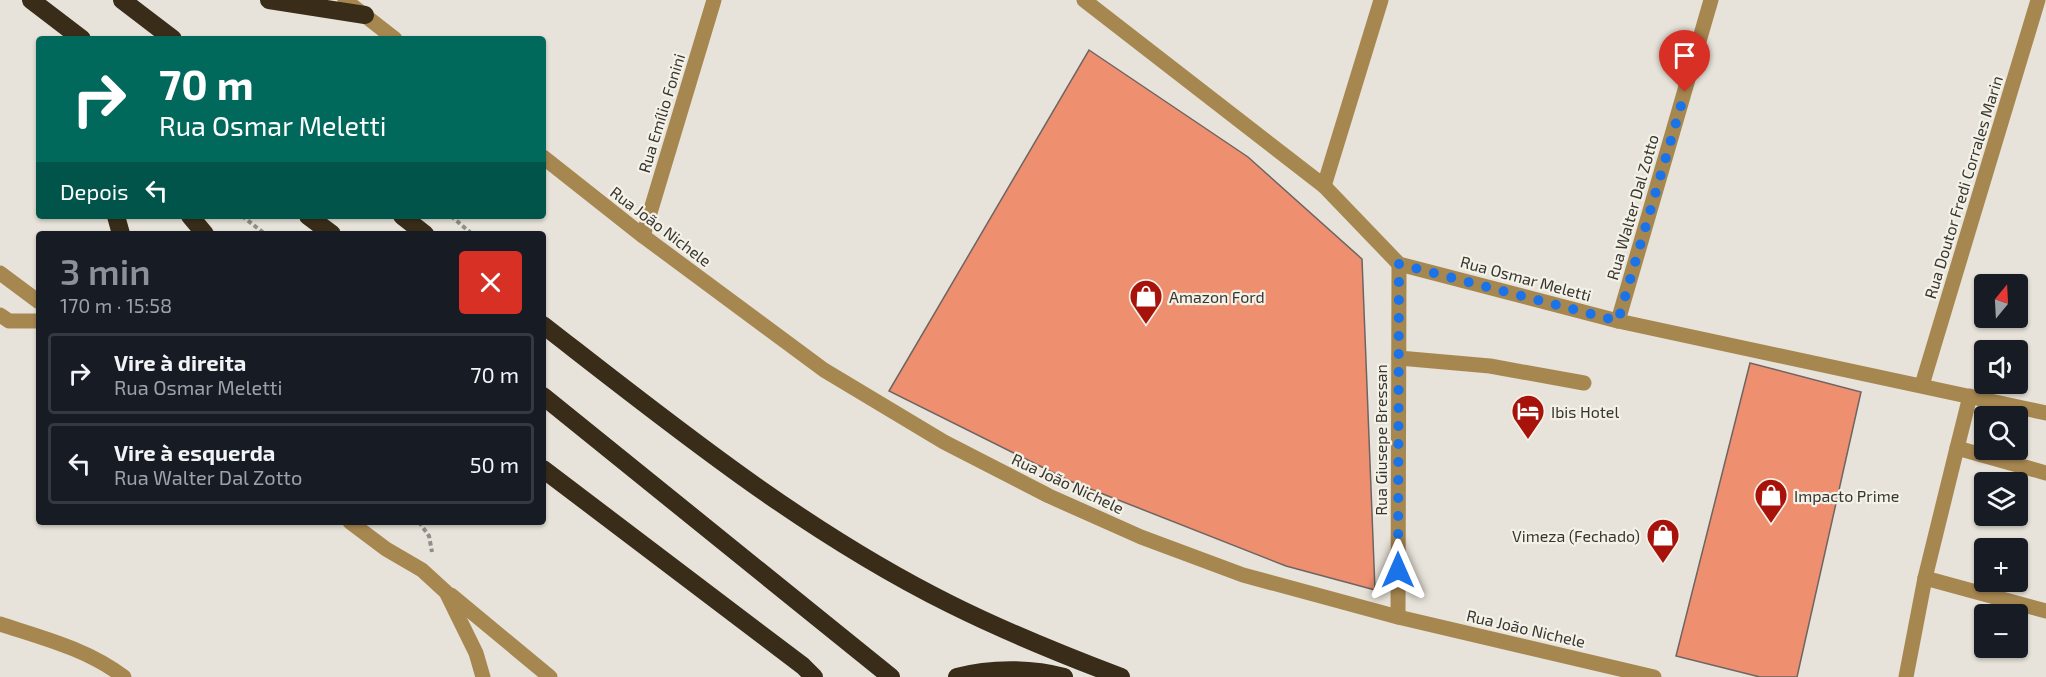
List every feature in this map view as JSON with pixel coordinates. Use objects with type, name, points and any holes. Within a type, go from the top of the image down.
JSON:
[{"type":"highway","points":[[31,0],[78,36]]},
{"type":"highway","points":[[122,0],[169,36]]},
{"type":"highway","points":[[269,0],[365,15]]},
{"type":"highway","points":[[192,219],[202,231]]},
{"type":"highway","points":[[312,219],[328,231]]},
{"type":"highway","points":[[406,219],[421,231]]},
{"type":"highway","points":[[546,327],[699,446],[873,561],[949,603],[1035,644],[1121,677]]},
{"type":"highway","points":[[546,398],[890,676]]},
{"type":"highway","points":[[546,471],[803,666],[814,677]]},
{"type":"highway","points":[[957,677],[976,672],[1018,671],[1064,677]]},
{"type":"street","points":[[345,0],[391,36]]},
{"type":"street","name":"Rua Emílio Fonini","points":[[643,236],[714,0]]},
{"type":"street","points":[[1084,0],[1324,186],[1399,264]]},
{"type":"street","points":[[1324,186],[1382,0]]},
{"type":"street","name":"Rua Walter Dal Zotto","points":[[1618,321],[1711,0]]},
{"type":"street","name":"Rua Doutor Fredi Corrales Marin","points":[[1922,385],[2037,0]]},
{"type":"street","name":"Rua João Nichele","points":[[546,158],[643,236],[824,370],[944,442],[1141,537],[1232,572],[1398,617],[1654,677]]},
{"type":"street","name":"Rua Osmar Meletti","points":[[1399,264],[1618,321],[2046,413]]},
{"type":"street","name":"Rua Giusepe Bressan","points":[[1398,617],[1399,264]]},
{"type":"street","points":[[0,273],[36,300]]},
{"type":"street","points":[[0,315],[9,321],[36,321]]},
{"type":"street","points":[[1399,358],[1490,366],[1584,383]]},
{"type":"street","points":[[1906,677],[1924,578],[1970,396]]},
{"type":"street","points":[[1958,448],[2046,473]]},
{"type":"street","points":[[354,525],[386,549],[422,570],[550,677]]},
{"type":"street","points":[[1924,578],[2046,611]]},
{"type":"street","points":[[446,592],[476,653],[483,677]]},
{"type":"street","points":[[0,624],[74,648],[108,665],[124,677]]},
{"type":"path","points":[[246,219],[261,231]]},
{"type":"path","points":[[454,219],[468,231]]},
{"type":"building","name":"Amazon Ford","points":[[1089,50],[1248,157],[1362,259],[1375,590],[1286,566],[1070,481],[889,391]]},
{"type":"building","name":"Impacto Prime","points":[[1750,363],[1861,392],[1797,677],[1760,677],[1676,656]]},
{"type":"place","name":"Amazon Ford","points":[[1146,325]]},
{"type":"place","name":"Ibis Hotel","points":[[1528,440]]},
{"type":"place","name":"Impacto Prime","points":[[1771,524]]},
{"type":"place","name":"Vimeza (Fechado)","points":[[1663,564]]},
{"type":"route","points":[[1398,570],[1399,264],[1618,321],[1685,92]]}]
